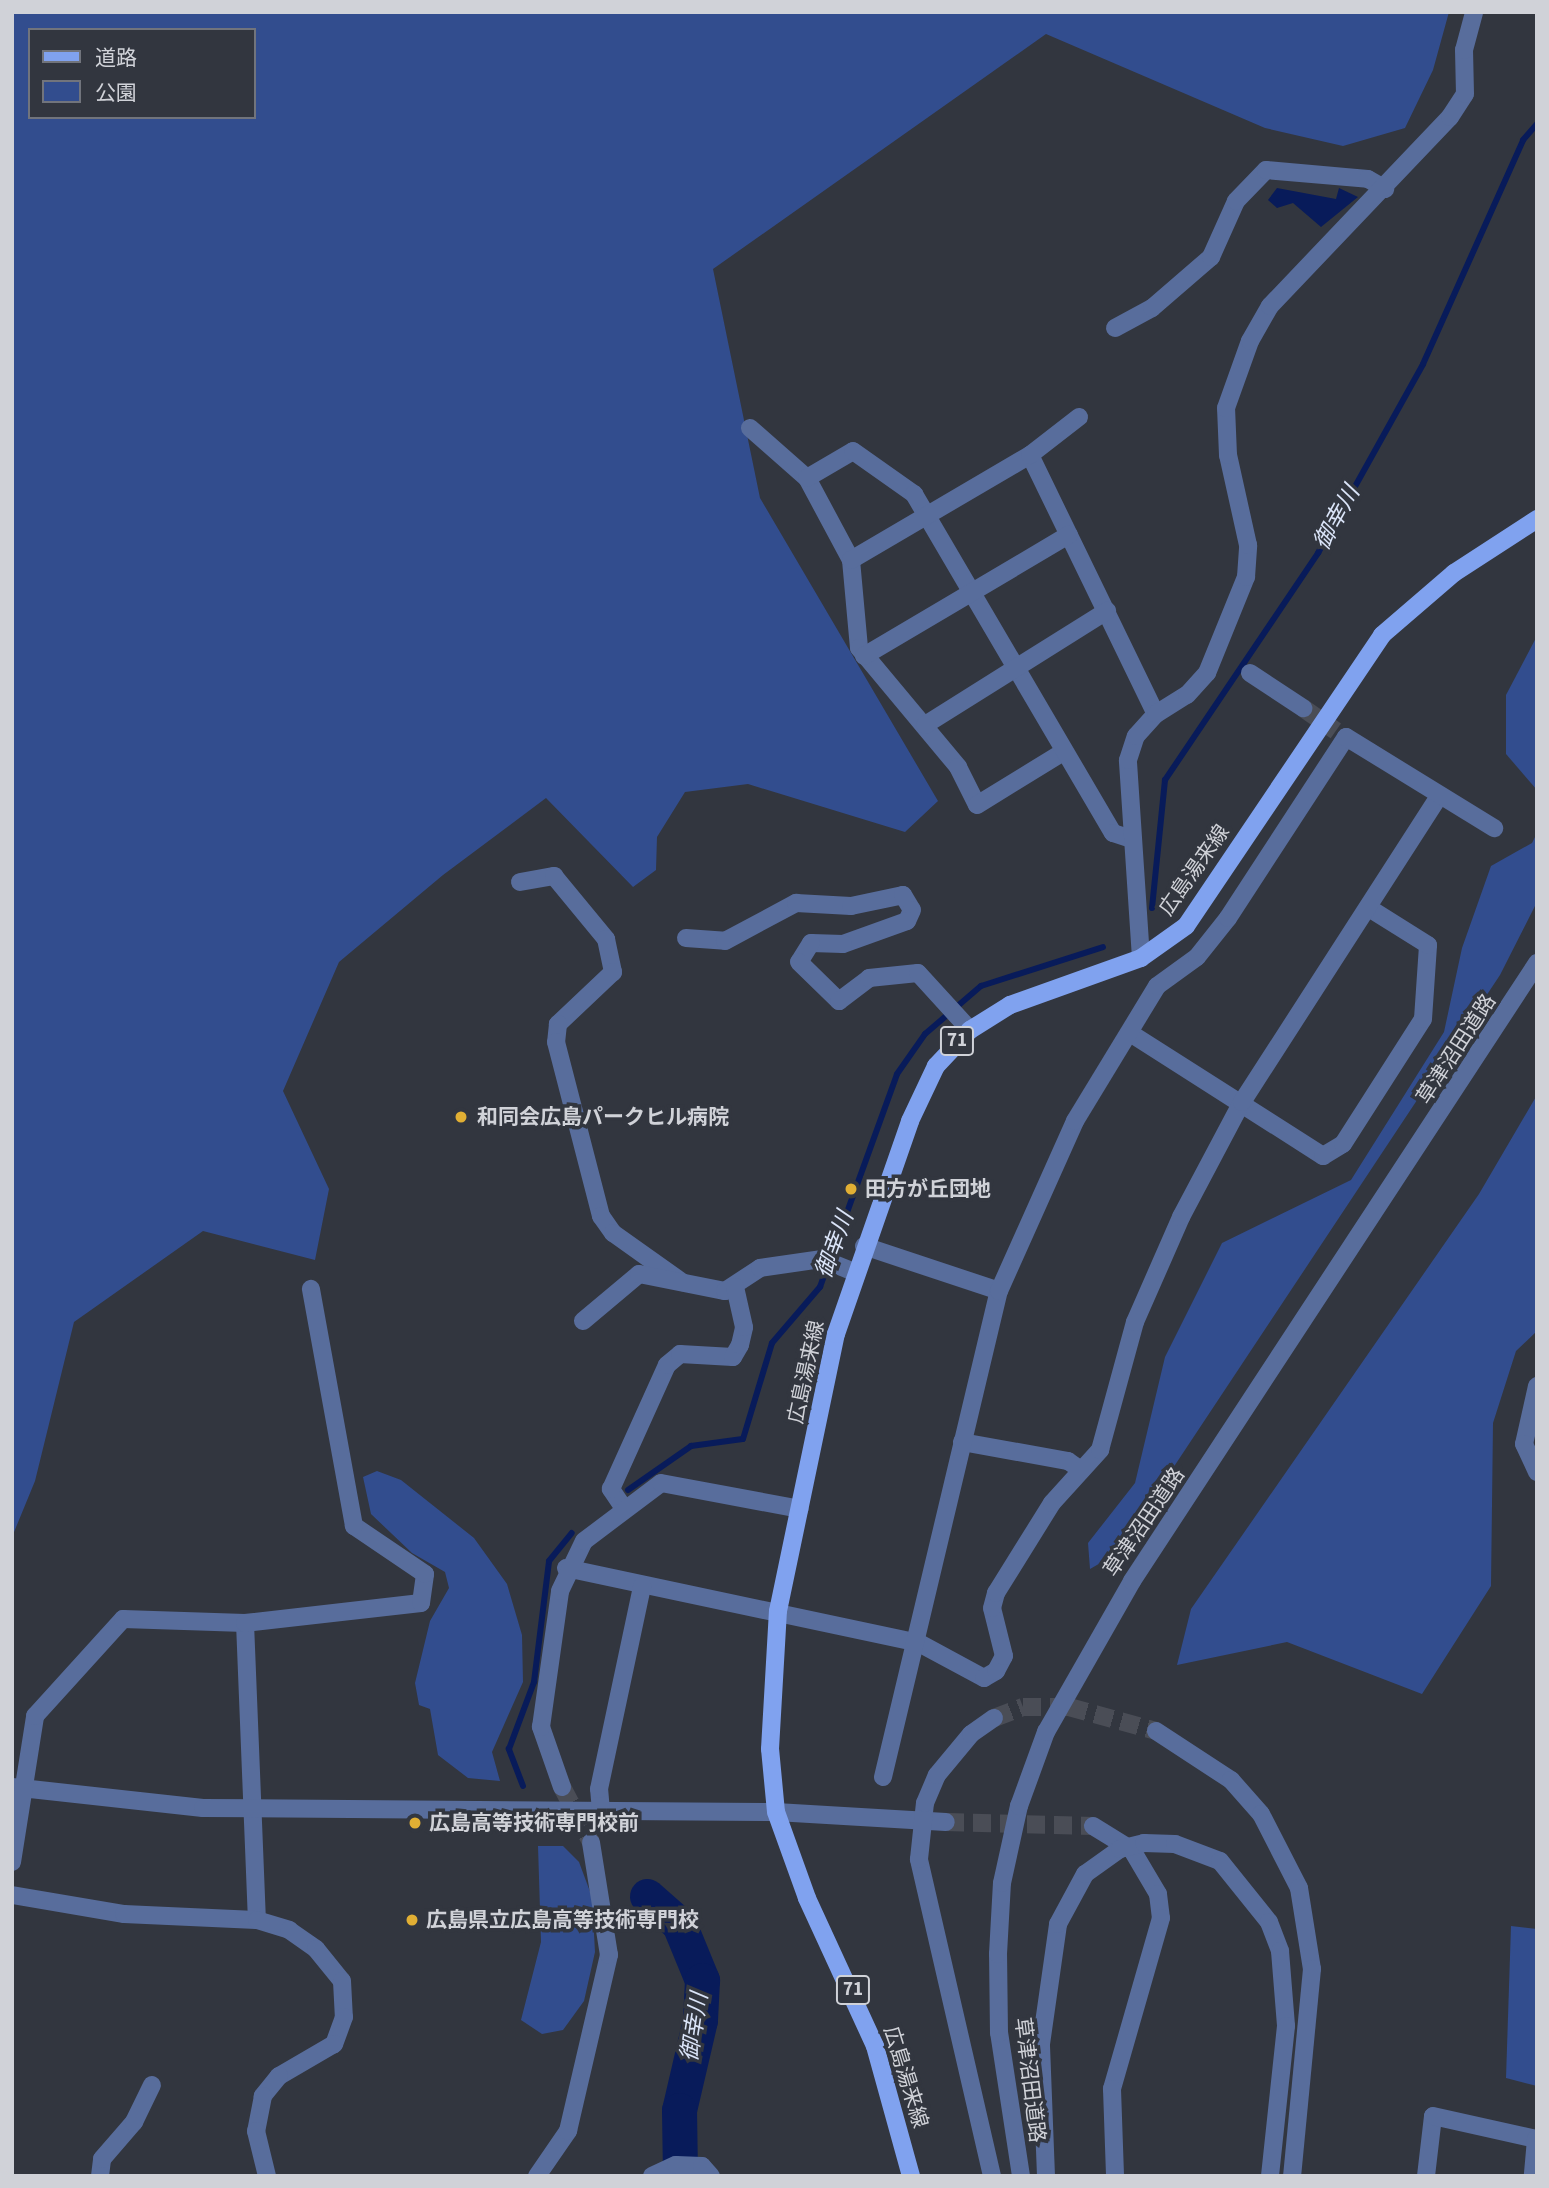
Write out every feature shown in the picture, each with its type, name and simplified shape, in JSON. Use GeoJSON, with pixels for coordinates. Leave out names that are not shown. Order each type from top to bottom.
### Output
{"type":"FeatureCollection","features":[{"type":"Feature","properties":{"kind":"main road","name":"広島湯来線"},"geometry":{"type":"LineString","coordinates":[[911,2176],[871,2036],[807,1898],[776,1812],[770,1749],[778,1611],[853,1272],[925,1082],[970,1030],[1010,1005],[1141,958],[1196,914],[1382,635],[1454,573],[1537,519]]}},
{"type":"Feature","properties":{"kind":"street"},"geometry":{"type":"LineString","coordinates":[[1141,958],[1128,760],[1136,736],[1156,714],[1187,695],[1207,673],[1246,577],[1248,545],[1228,455],[1226,408],[1250,341],[1270,306],[1385,189],[1465,94],[1464,50],[1474,12]]}},
{"type":"Feature","properties":{"kind":"street"},"geometry":{"type":"LineString","coordinates":[[1115,328],[1152,307],[1212,257],[1236,201],[1266,170],[1368,179],[1385,189]]}},
{"type":"Feature","properties":{"kind":"street"},"geometry":{"type":"LineString","coordinates":[[851,560],[925,512],[1030,455],[1079,417]]}},
{"type":"Feature","properties":{"kind":"street"},"geometry":{"type":"LineString","coordinates":[[750,428],[807,478],[851,560],[864,656],[925,725],[977,806],[1063,752]]}},
{"type":"Feature","properties":{"kind":"street"},"geometry":{"type":"LineString","coordinates":[[807,478],[853,451],[914,494],[1015,671],[1113,833],[1132,839]]}},
{"type":"Feature","properties":{"kind":"street"},"geometry":{"type":"LineString","coordinates":[[1030,455],[1156,714]]}},
{"type":"Feature","properties":{"kind":"street"},"geometry":{"type":"LineString","coordinates":[[864,656],[972,596],[1069,535]]}},
{"type":"Feature","properties":{"kind":"street"},"geometry":{"type":"LineString","coordinates":[[925,725],[1107,611]]}},
{"type":"Feature","properties":{"kind":"street"},"geometry":{"type":"LineString","coordinates":[[1250,673],[1303,708]]}},
{"type":"Feature","properties":{"kind":"street"},"geometry":{"type":"LineString","coordinates":[[883,1777],[919,1643],[962,1442],[999,1291],[1074,1121],[1157,986],[1197,957],[1228,918],[1341,734],[1494,828]]}},
{"type":"Feature","properties":{"kind":"street"},"geometry":{"type":"LineString","coordinates":[[566,1568],[919,1643],[984,1678],[996,1671],[1004,1656],[992,1608],[996,1593],[1052,1503],[1100,1450],[1135,1322],[1181,1217],[1242,1102],[1440,795]]}},
{"type":"Feature","properties":{"kind":"street"},"geometry":{"type":"LineString","coordinates":[[520,882],[554,876],[606,939],[613,972],[558,1024],[556,1042],[601,1216],[613,1233],[682,1282]]}},
{"type":"Feature","properties":{"kind":"street"},"geometry":{"type":"LineString","coordinates":[[686,938],[725,941],[796,903],[852,906],[903,895],[912,910],[907,921],[844,944],[811,943],[799,962],[839,1001],[869,978],[918,973],[970,1030]]}},
{"type":"Feature","properties":{"kind":"street"},"geometry":{"type":"LineString","coordinates":[[1130,1033],[1323,1156],[1343,1144],[1423,1018],[1428,945],[1369,908]]}},
{"type":"Feature","properties":{"kind":"street","name":"草津沼田道路"},"geometry":{"type":"LineString","coordinates":[[1021,2176],[999,2033],[998,1954],[1014,1832],[1046,1732],[1132,1581],[1537,963]]}},
{"type":"Feature","properties":{"kind":"street"},"geometry":{"type":"LineString","coordinates":[[864,1246],[999,1291]]}},
{"type":"Feature","properties":{"kind":"street"},"geometry":{"type":"LineString","coordinates":[[583,1321],[639,1274],[682,1282],[735,1287],[760,1268],[822,1259],[853,1272]]}},
{"type":"Feature","properties":{"kind":"street"},"geometry":{"type":"LineString","coordinates":[[623,1507],[611,1489],[667,1365],[680,1354],[733,1357],[740,1345],[744,1327],[735,1287]]}},
{"type":"Feature","properties":{"kind":"street"},"geometry":{"type":"LineString","coordinates":[[12,1862],[18,1788],[35,1716],[123,1619],[245,1623],[421,1603],[425,1574],[354,1526],[311,1289]]}},
{"type":"Feature","properties":{"kind":"street"},"geometry":{"type":"LineString","coordinates":[[1537,1386],[1524,1444],[1537,1472]]}},
{"type":"Feature","properties":{"kind":"street"},"geometry":{"type":"LineString","coordinates":[[962,1442],[1068,1461],[1080,1470]]}},
{"type":"Feature","properties":{"kind":"street"},"geometry":{"type":"LineString","coordinates":[[562,1787],[541,1727],[566,1568],[584,1541],[623,1507],[661,1483],[800,1509]]}},
{"type":"Feature","properties":{"kind":"street"},"geometry":{"type":"LineString","coordinates":[[601,1811],[599,1789],[642,1586]]}},
{"type":"Feature","properties":{"kind":"street"},"geometry":{"type":"LineString","coordinates":[[245,1623],[256,1808],[257,1920]]}},
{"type":"Feature","properties":{"kind":"street"},"geometry":{"type":"LineString","coordinates":[[992,2176],[919,1859],[925,1803],[937,1775],[971,1734],[994,1718]]}},
{"type":"Feature","properties":{"kind":"street"},"geometry":{"type":"LineString","coordinates":[[1156,1731],[1193,1751],[1246,1797],[1281,1845],[1299,1888],[1312,1969],[1292,2176]]}},
{"type":"Feature","properties":{"kind":"street"},"geometry":{"type":"LineString","coordinates":[[18,1788],[137,1804],[256,1808],[776,1812],[946,1822]]}},
{"type":"Feature","properties":{"kind":"street"},"geometry":{"type":"LineString","coordinates":[[1093,1826],[1132,1850],[1158,1894],[1161,1918],[1160,1938],[1112,2089],[1115,2176]]}},
{"type":"Feature","properties":{"kind":"street"},"geometry":{"type":"LineString","coordinates":[[537,2176],[568,2132],[609,1955],[591,1842]]}},
{"type":"Feature","properties":{"kind":"street"},"geometry":{"type":"LineString","coordinates":[[1046,2176],[1041,2044],[1049,1972],[1058,1924],[1085,1874],[1120,1849],[1144,1843],[1175,1844],[1220,1861],[1254,1895],[1282,1962],[1286,2026],[1270,2176]]}},
{"type":"Feature","properties":{"kind":"street"},"geometry":{"type":"LineString","coordinates":[[12,1895],[124,1914],[257,1920],[289,1930],[316,1949],[342,1981],[344,2017],[334,2044],[279,2076],[263,2096],[256,2131],[267,2176]]}},
{"type":"Feature","properties":{"kind":"street"},"geometry":{"type":"LineString","coordinates":[[100,2176],[102,2159],[134,2122],[152,2085]]}},
{"type":"Feature","properties":{"kind":"street"},"geometry":{"type":"LineString","coordinates":[[1426,2176],[1433,2116],[1536,2139],[1533,2176]]}},
{"type":"Feature","properties":{"kind":"street"},"geometry":{"type":"LineString","coordinates":[[652,2176],[682,2165],[711,2176]]}},
{"type":"Feature","properties":{"kind":"green space"},"geometry":{"type":"Polygon","coordinates":[[[12,12],[1449,12],[1433,70],[1405,128],[1343,146],[1265,128],[1046,34],[713,269],[760,498],[938,801],[905,832],[748,784],[685,792],[657,837],[656,870],[633,887],[546,798],[443,875],[339,962],[283,1091],[329,1189],[315,1260],[203,1231],[74,1322],[35,1481],[12,1537],[12,12]]]}},
{"type":"Feature","properties":{"kind":"green space"},"geometry":{"type":"Polygon","coordinates":[[[1537,636],[1537,790],[1506,754],[1506,695],[1537,636]]]}},
{"type":"Feature","properties":{"kind":"green space"},"geometry":{"type":"Polygon","coordinates":[[[1537,833],[1537,902],[1500,975],[1116,1554],[1090,1569],[1088,1543],[1135,1483],[1165,1357],[1222,1243],[1351,1180],[1444,1032],[1462,948],[1491,866],[1532,843],[1537,833]]]}},
{"type":"Feature","properties":{"kind":"green space"},"geometry":{"type":"Polygon","coordinates":[[[1537,1095],[1537,1331],[1516,1351],[1493,1423],[1491,1586],[1422,1694],[1287,1642],[1177,1665],[1191,1609],[1479,1194],[1537,1095]]]}},
{"type":"Feature","properties":{"kind":"green space"},"geometry":{"type":"Polygon","coordinates":[[[377,1471],[401,1480],[474,1538],[507,1584],[522,1635],[523,1682],[492,1752],[500,1781],[468,1778],[438,1755],[430,1709],[419,1705],[415,1683],[430,1621],[449,1588],[445,1572],[412,1553],[371,1514],[363,1477],[377,1471]]]}},
{"type":"Feature","properties":{"kind":"green space"},"geometry":{"type":"Polygon","coordinates":[[[538,1846],[563,1846],[579,1862],[592,1897],[595,1952],[584,2001],[563,2030],[542,2034],[521,2020],[541,1942],[538,1846]]]}},
{"type":"Feature","properties":{"kind":"green space"},"geometry":{"type":"Polygon","coordinates":[[[1511,1926],[1537,1929],[1537,2086],[1506,2078],[1511,1926]]]}},
{"type":"Feature","properties":{"kind":"shaded area"},"geometry":{"type":"Polygon","coordinates":[[[1277,188],[1336,199],[1339,188],[1358,197],[1321,227],[1293,203],[1277,208],[1268,200],[1277,188]]]}},
{"type":"Feature","properties":{"kind":"waterway","name":"御幸川"},"geometry":{"type":"LineString","coordinates":[[1152,908],[1165,780],[1318,553],[1423,364],[1523,140],[1537,124]]}},
{"type":"Feature","properties":{"kind":"waterway","name":"御幸川"},"geometry":{"type":"LineString","coordinates":[[628,1490],[691,1446],[743,1439],[772,1343],[820,1287],[897,1074],[925,1034],[981,986],[1103,947]]}},
{"type":"Feature","properties":{"kind":"waterway","name":"御幸川"},"geometry":{"type":"LineString","coordinates":[[523,1786],[509,1749],[534,1682],[549,1561],[572,1533]]}},
{"type":"Feature","properties":{"kind":"waterway","name":"御幸川"},"geometry":{"type":"LineString","coordinates":[[647,1896],[679,1924],[702,1980],[700,2020],[679,2110],[680,2176]]}},
{"type":"Feature","properties":{"kind":"tunnel"},"geometry":{"type":"LineString","coordinates":[[1303,708],[1336,731]]}},
{"type":"Feature","properties":{"kind":"tunnel"},"geometry":{"type":"LineString","coordinates":[[994,1718],[1023,1707],[1069,1707],[1156,1731]]}},
{"type":"Feature","properties":{"kind":"tunnel"},"geometry":{"type":"LineString","coordinates":[[562,1787],[591,1842]]}},
{"type":"Feature","properties":{"kind":"tunnel"},"geometry":{"type":"LineString","coordinates":[[946,1822],[1093,1826]]}},
{"type":"Feature","properties":{"kind":"place","name":"和同会広島パークヒル病院"},"geometry":{"type":"Point","coordinates":[461,1117]}},
{"type":"Feature","properties":{"kind":"place","name":"田方が丘団地"},"geometry":{"type":"Point","coordinates":[851,1189]}},
{"type":"Feature","properties":{"kind":"place","name":"広島高等技術専門校前"},"geometry":{"type":"Point","coordinates":[415,1823]}},
{"type":"Feature","properties":{"kind":"place","name":"広島県立広島高等技術専門校"},"geometry":{"type":"Point","coordinates":[412,1920]}}]}
